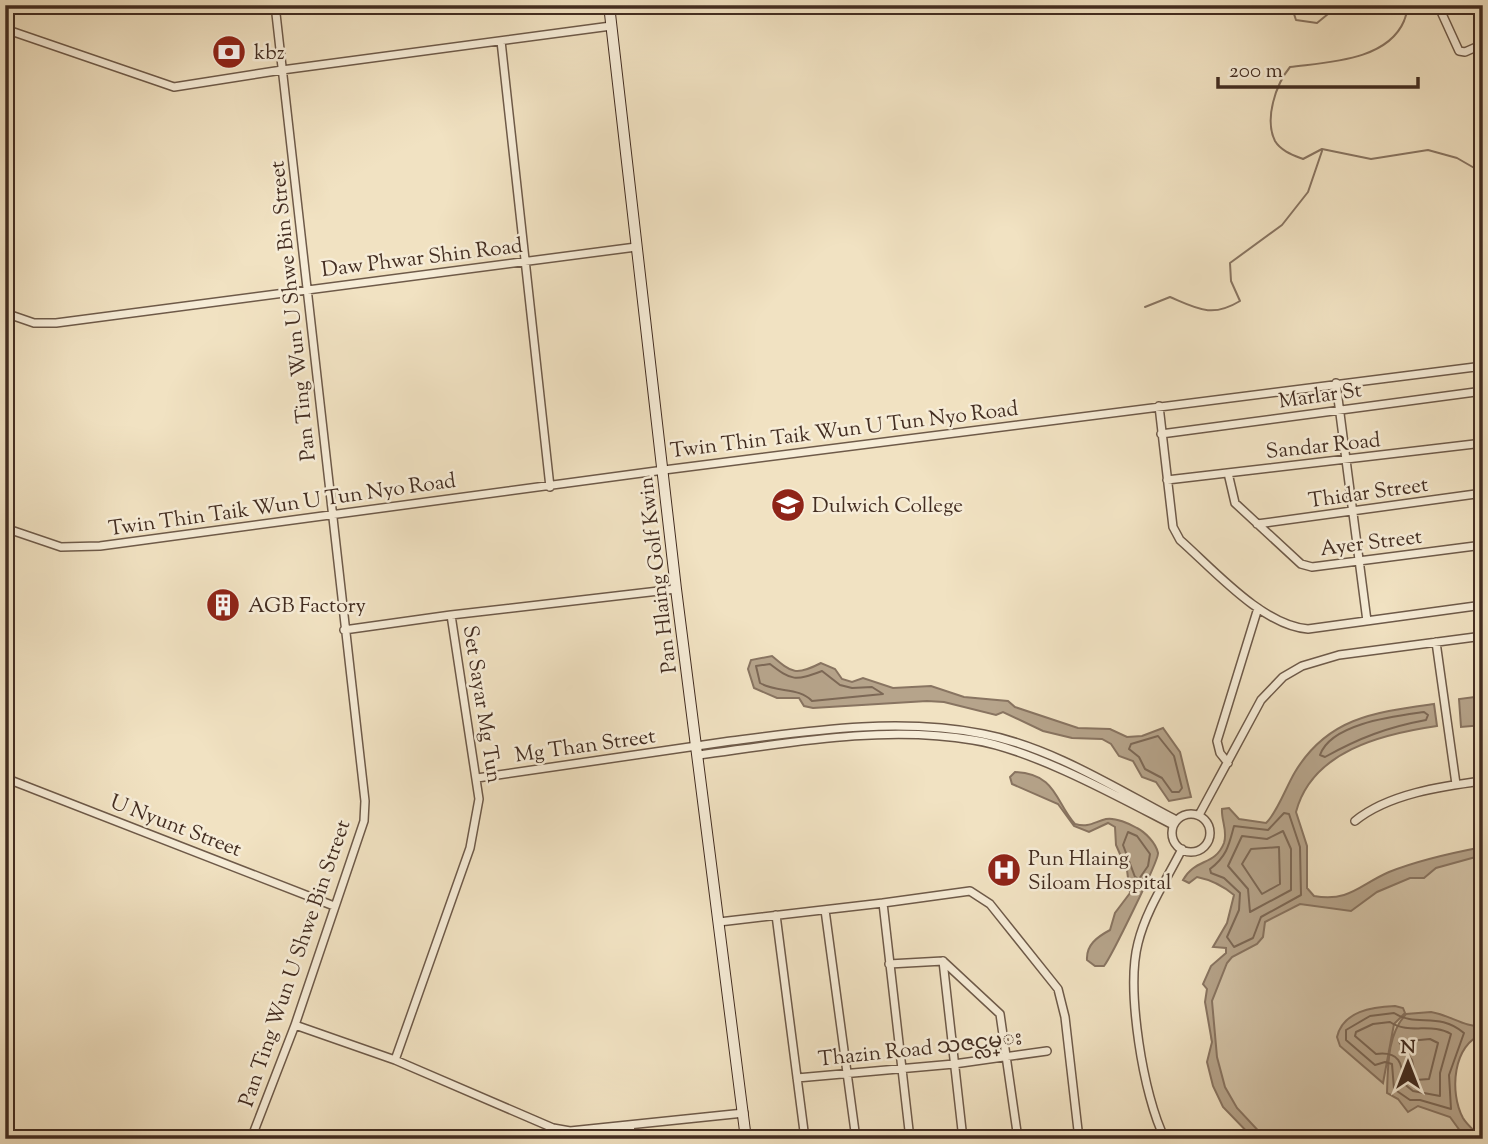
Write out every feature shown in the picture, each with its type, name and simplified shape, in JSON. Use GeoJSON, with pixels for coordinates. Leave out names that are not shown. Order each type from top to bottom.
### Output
{"type":"FeatureCollection","features":[{"type":"Feature","properties":{"kind":"street","name":"Pan Ting Wun U Shwe Bin Street"},"geometry":{"type":"LineString","coordinates":[[251,1139],[295,1025],[364,821],[365,802],[275,5]]}},
{"type":"Feature","properties":{"kind":"street","name":"Pan Hlaing Golf Kwin"},"geometry":{"type":"LineString","coordinates":[[608,5],[676,589],[699,751],[746,1139]]}},
{"type":"Feature","properties":{"kind":"street"},"geometry":{"type":"LineString","coordinates":[[1438,5],[1459,51],[1465,52],[1483,44]]}},
{"type":"Feature","properties":{"kind":"street"},"geometry":{"type":"LineString","coordinates":[[5,29],[174,87],[611,26]]}},
{"type":"Feature","properties":{"kind":"street"},"geometry":{"type":"LineString","coordinates":[[501,41],[550,487]]}},
{"type":"Feature","properties":{"kind":"street","name":"Daw Phwar Shin Road"},"geometry":{"type":"LineString","coordinates":[[5,313],[34,323],[56,323],[636,247]]}},
{"type":"Feature","properties":{"kind":"street"},"geometry":{"type":"LineString","coordinates":[[1481,366],[1483,389]]}},
{"type":"Feature","properties":{"kind":"street","name":"Twin Thin Taik Wun U Tun Nyo Road"},"geometry":{"type":"LineString","coordinates":[[5,528],[41,541],[75,549],[664,470],[1481,366]]}},
{"type":"Feature","properties":{"kind":"street"},"geometry":{"type":"LineString","coordinates":[[1336,383],[1367,621]]}},
{"type":"Feature","properties":{"kind":"street","name":"Marlar St"},"geometry":{"type":"LineString","coordinates":[[1161,434],[1483,389]]}},
{"type":"Feature","properties":{"kind":"street"},"geometry":{"type":"LineString","coordinates":[[1159,406],[1173,527],[1180,540],[1258,608],[1297,628],[1483,605]]}},
{"type":"Feature","properties":{"kind":"street","name":"Sandar Road"},"geometry":{"type":"LineString","coordinates":[[1167,480],[1483,443]]}},
{"type":"Feature","properties":{"kind":"street","name":"Ayer Street"},"geometry":{"type":"LineString","coordinates":[[1228,473],[1235,503],[1301,564],[1312,568],[1483,545]]}},
{"type":"Feature","properties":{"kind":"street","name":"Thidar Street"},"geometry":{"type":"LineString","coordinates":[[1257,524],[1353,513],[1483,493]]}},
{"type":"Feature","properties":{"kind":"street"},"geometry":{"type":"LineString","coordinates":[[452,615],[676,589]]}},
{"type":"Feature","properties":{"kind":"street"},"geometry":{"type":"LineString","coordinates":[[1228,763],[1220,753],[1217,741],[1220,725],[1258,608]]}},
{"type":"Feature","properties":{"kind":"street","name":"Set Sayar Mg Tun"},"geometry":{"type":"LineString","coordinates":[[344,630],[452,615],[477,778],[479,799],[470,848],[395,1060]]}},
{"type":"Feature","properties":{"kind":"street"},"geometry":{"type":"LineString","coordinates":[[1199,815],[1261,700],[1283,677],[1302,666],[1339,655],[1483,636]]}},
{"type":"Feature","properties":{"kind":"street"},"geometry":{"type":"LineString","coordinates":[[1436,642],[1456,784]]}},
{"type":"Feature","properties":{"kind":"street","name":"Mg Than Street"},"geometry":{"type":"LineString","coordinates":[[477,778],[699,751],[903,733],[973,740],[1021,754],[1174,823]]}},
{"type":"Feature","properties":{"kind":"street","name":"U Nyunt Street"},"geometry":{"type":"LineString","coordinates":[[5,778],[334,906]]}},
{"type":"Feature","properties":{"kind":"street"},"geometry":{"type":"LineString","coordinates":[[1355,821],[1368,810],[1391,802],[1456,784],[1483,781]]}},
{"type":"Feature","properties":{"kind":"street"},"geometry":{"type":"LineString","coordinates":[[1186,814],[1199,815],[1210,829],[1210,840],[1198,851],[1182,849],[1172,839],[1174,823],[1186,814]]}},
{"type":"Feature","properties":{"kind":"street"},"geometry":{"type":"LineString","coordinates":[[1165,1139],[1147,1094],[1137,1017],[1134,962],[1144,924],[1182,849]]}},
{"type":"Feature","properties":{"kind":"street"},"geometry":{"type":"LineString","coordinates":[[719,922],[970,891],[990,904],[1058,989],[1065,1017],[1079,1139]]}},
{"type":"Feature","properties":{"kind":"street"},"geometry":{"type":"LineString","coordinates":[[883,903],[910,1139]]}},
{"type":"Feature","properties":{"kind":"street"},"geometry":{"type":"LineString","coordinates":[[825,910],[856,1139]]}},
{"type":"Feature","properties":{"kind":"street"},"geometry":{"type":"LineString","coordinates":[[776,915],[805,1139]]}},
{"type":"Feature","properties":{"kind":"street"},"geometry":{"type":"LineString","coordinates":[[890,964],[943,961],[1000,1014],[1018,1139]]}},
{"type":"Feature","properties":{"kind":"street"},"geometry":{"type":"LineString","coordinates":[[943,961],[963,1139]]}},
{"type":"Feature","properties":{"kind":"street"},"geometry":{"type":"LineString","coordinates":[[295,1025],[395,1060],[554,1128],[570,1131],[744,1113]]}},
{"type":"Feature","properties":{"kind":"street","name":"Thazin Road သဇင္လမ္း"},"geometry":{"type":"LineString","coordinates":[[797,1078],[954,1064],[1046,1051]]}},
{"type":"Feature","properties":{"kind":"street"},"geometry":{"type":"LineString","coordinates":[[630,1125],[632,1139]]}},
{"type":"Feature","properties":{"kind":"shaded area"},"geometry":{"type":"Polygon","coordinates":[[[1483,852],[1483,1030],[1455,1037],[1451,1109],[1474,1139],[1260,1139],[1230,1105],[1214,1067],[1209,1004],[1249,902],[1347,903],[1415,869],[1483,852]]]}},
{"type":"Feature","properties":{"kind":"water"},"geometry":{"type":"Polygon","coordinates":[[[772,656],[795,671],[806,670],[821,663],[835,669],[842,679],[852,682],[863,678],[893,688],[931,686],[964,697],[1008,701],[1015,707],[1078,728],[1110,729],[1127,737],[1142,736],[1163,728],[1180,752],[1191,797],[1169,801],[1156,782],[1142,777],[1133,761],[1119,756],[1111,744],[1102,739],[1072,738],[1043,731],[1003,712],[996,715],[944,702],[927,701],[813,708],[804,706],[799,698],[777,698],[754,688],[748,669],[751,660],[772,656]]]}},
{"type":"Feature","properties":{"kind":"water"},"geometry":{"type":"Polygon","coordinates":[[[1483,696],[1483,725],[1461,727],[1459,699],[1483,696]]]}},
{"type":"Feature","properties":{"kind":"water"},"geometry":{"type":"Polygon","coordinates":[[[1434,704],[1437,726],[1394,734],[1352,749],[1317,774],[1304,791],[1296,812],[1307,846],[1307,888],[1314,896],[1337,897],[1389,872],[1423,860],[1483,847],[1483,855],[1436,868],[1424,878],[1410,878],[1377,892],[1351,911],[1300,904],[1265,922],[1263,937],[1257,944],[1232,957],[1227,963],[1212,1001],[1217,1057],[1225,1087],[1237,1108],[1266,1139],[1254,1139],[1223,1107],[1213,1086],[1207,1062],[1212,1042],[1205,1002],[1207,989],[1203,984],[1211,966],[1226,953],[1226,948],[1213,947],[1227,923],[1234,895],[1221,886],[1197,877],[1189,883],[1183,880],[1193,868],[1215,855],[1224,843],[1222,809],[1229,808],[1239,819],[1266,823],[1295,772],[1322,739],[1355,720],[1392,710],[1434,704]]]}},
{"type":"Feature","properties":{"kind":"water"},"geometry":{"type":"Polygon","coordinates":[[[1015,772],[1029,774],[1047,784],[1075,824],[1091,824],[1106,819],[1118,820],[1143,832],[1157,849],[1151,872],[1104,966],[1095,966],[1087,960],[1088,950],[1110,930],[1115,913],[1130,893],[1127,870],[1116,845],[1115,827],[1108,823],[1089,832],[1074,826],[1058,804],[1012,784],[1010,777],[1015,772]]]}},
{"type":"Feature","properties":{"kind":"water"},"geometry":{"type":"Polygon","coordinates":[[[1395,1006],[1403,1008],[1405,1013],[1394,1024],[1383,1083],[1340,1046],[1337,1037],[1345,1021],[1352,1016],[1368,1009],[1395,1006]]]}},
{"type":"Feature","properties":{"kind":"water"},"geometry":{"type":"Polygon","coordinates":[[[1431,1012],[1470,1025],[1483,1026],[1483,1034],[1473,1039],[1460,1058],[1455,1083],[1463,1118],[1482,1139],[1466,1139],[1450,1117],[1418,1106],[1408,1112],[1398,1099],[1387,1093],[1390,1051],[1395,1031],[1406,1014],[1431,1012]]]}},
{"type":"Feature","properties":{"kind":"waterway"},"geometry":{"type":"LineString","coordinates":[[1291,5],[1296,20],[1317,23],[1339,5]]}},
{"type":"Feature","properties":{"kind":"waterway"},"geometry":{"type":"LineString","coordinates":[[1406,5],[1404,21],[1396,34],[1370,52],[1338,61],[1290,67],[1273,102],[1271,123],[1275,141],[1284,150],[1303,159],[1322,149],[1371,159],[1428,150],[1457,158],[1483,173]]}},
{"type":"Feature","properties":{"kind":"waterway"},"geometry":{"type":"LineString","coordinates":[[1145,307],[1170,297],[1205,310],[1221,309],[1240,301],[1231,281],[1230,263],[1282,225],[1308,192],[1322,151]]}},
{"type":"Feature","properties":{"kind":"place","name":"kbz"},"geometry":{"type":"Point","coordinates":[229,52]}},
{"type":"Feature","properties":{"kind":"place","name":"Dulwich College"},"geometry":{"type":"Point","coordinates":[788,505]}},
{"type":"Feature","properties":{"kind":"place","name":"AGB Factory"},"geometry":{"type":"Point","coordinates":[223,605]}},
{"type":"Feature","properties":{"kind":"place","name":"Pun Hlaing Siloam Hospital"},"geometry":{"type":"Point","coordinates":[1004,870]}}]}
